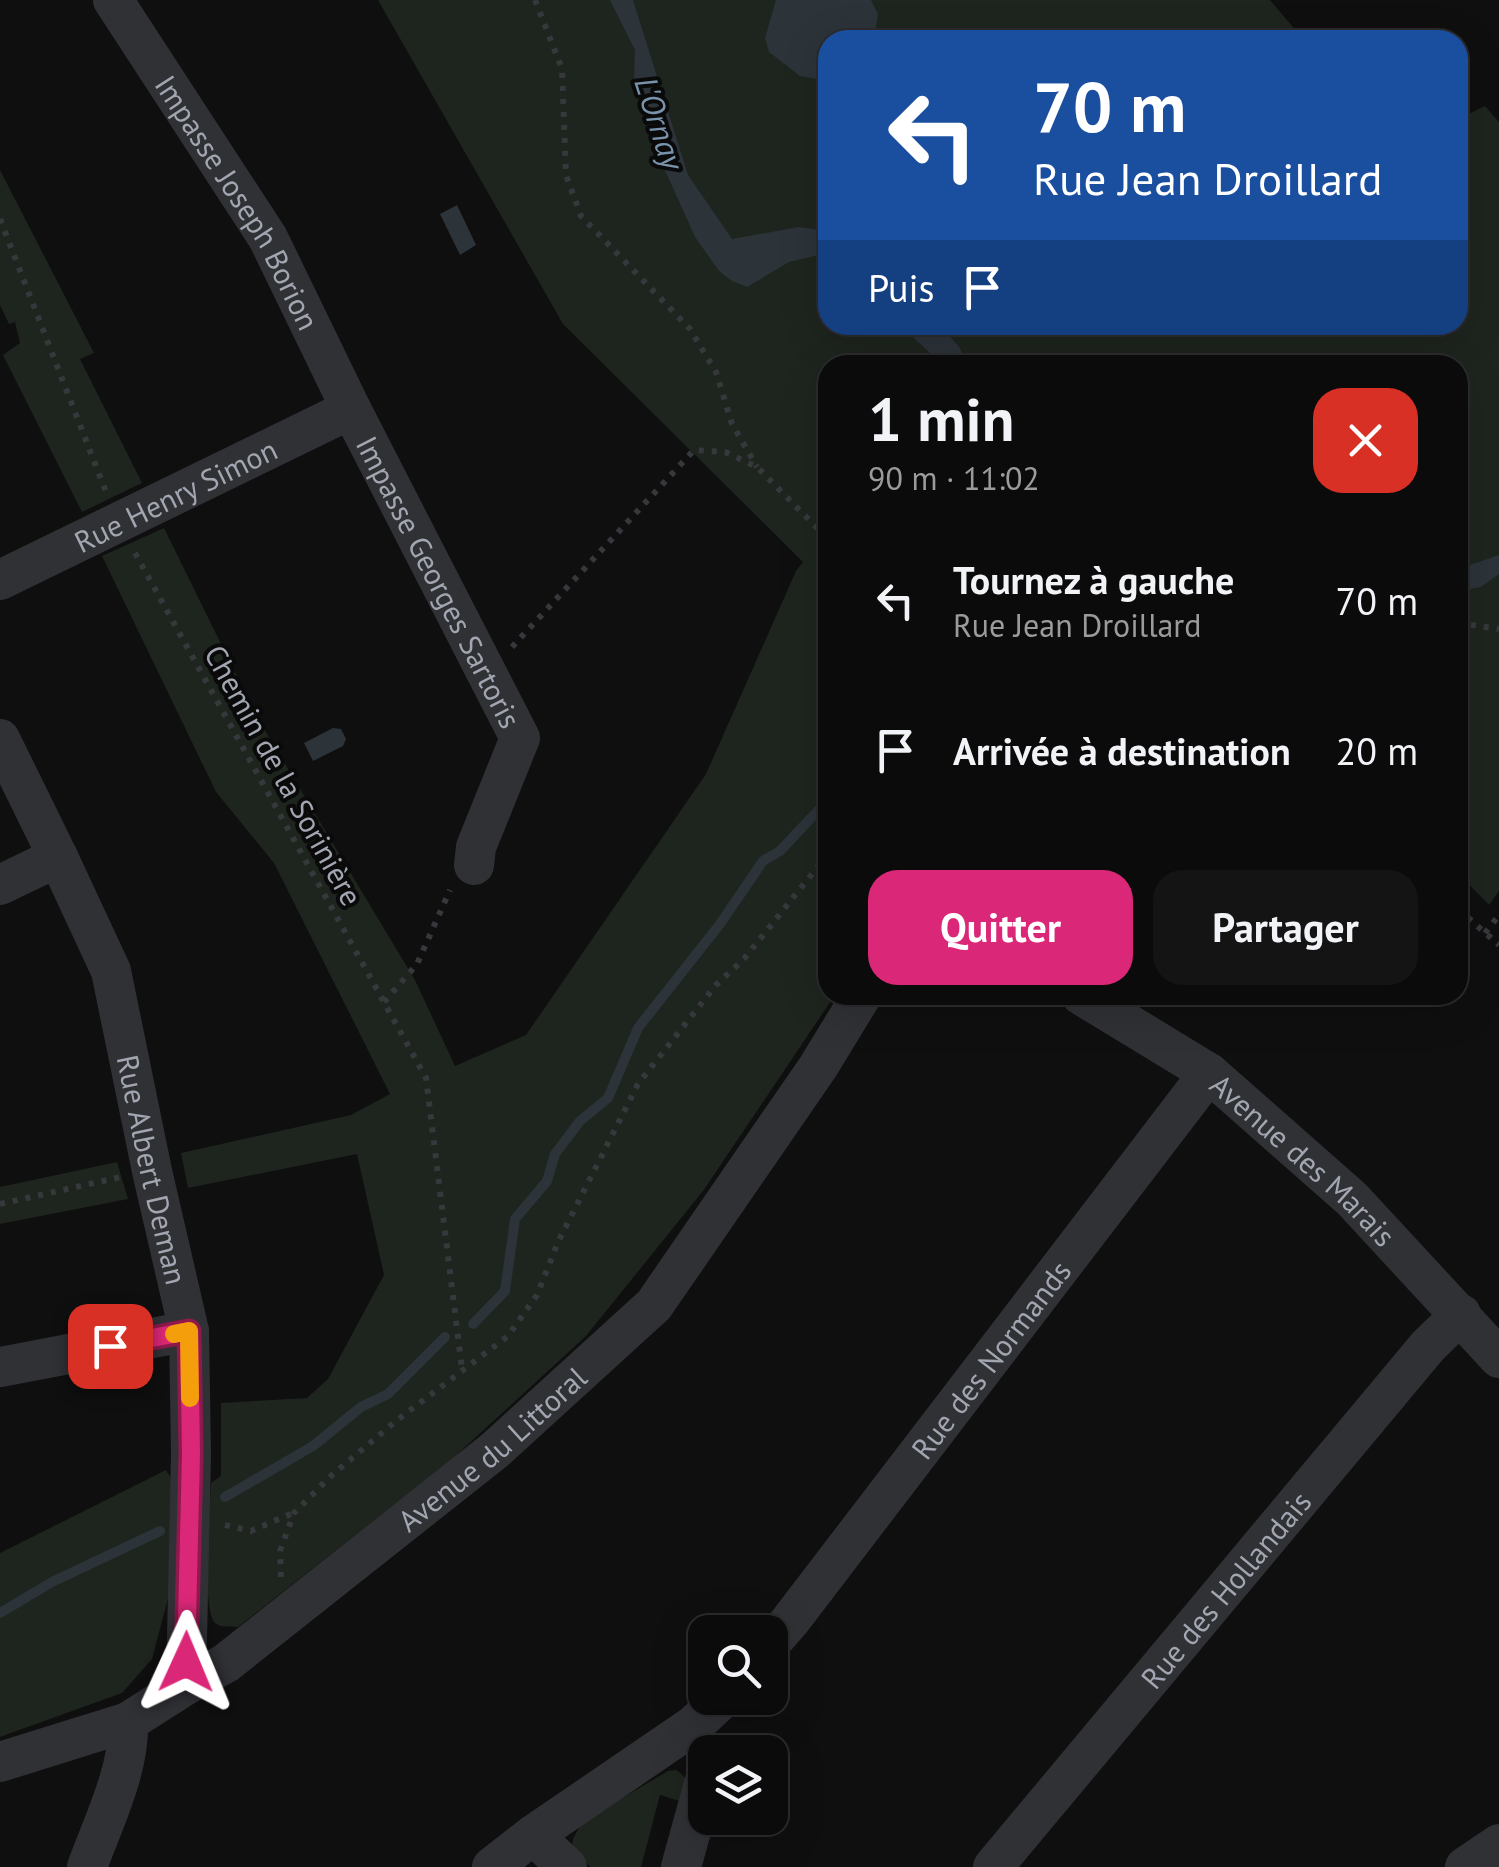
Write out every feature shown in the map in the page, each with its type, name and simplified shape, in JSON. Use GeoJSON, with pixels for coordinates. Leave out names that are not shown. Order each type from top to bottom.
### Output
{"type":"FeatureCollection","features":[{"type":"Feature","properties":{"kind":"street","name":"Impasse Joseph Borion"},"geometry":{"type":"LineString","coordinates":[[113,0],[268,238],[351,409]]}},
{"type":"Feature","properties":{"kind":"street","name":"Rue Henry Simon"},"geometry":{"type":"LineString","coordinates":[[0,580],[351,409]]}},
{"type":"Feature","properties":{"kind":"street","name":"Impasse Georges Sartoris"},"geometry":{"type":"LineString","coordinates":[[351,409],[520,738],[476,847],[474,865]]}},
{"type":"Feature","properties":{"kind":"street","name":"Rue Albert Deman"},"geometry":{"type":"LineString","coordinates":[[0,739],[111,971],[189,1331],[191,1454],[186,1685]]}},
{"type":"Feature","properties":{"kind":"street"},"geometry":{"type":"LineString","coordinates":[[0,885],[58,856]]}},
{"type":"Feature","properties":{"kind":"street","name":"Avenue du Littoral"},"geometry":{"type":"LineString","coordinates":[[0,1762],[128,1722],[226,1663],[495,1450],[654,1305],[818,1067],[856,1005]]}},
{"type":"Feature","properties":{"kind":"street","name":"Avenue des Marais"},"geometry":{"type":"LineString","coordinates":[[1097,1005],[1209,1073],[1352,1200],[1499,1358]]}},
{"type":"Feature","properties":{"kind":"street","name":"Rue des Normands"},"geometry":{"type":"LineString","coordinates":[[788,1624],[1209,1073]]}},
{"type":"Feature","properties":{"kind":"street","name":"Rue des Hollandais"},"geometry":{"type":"LineString","coordinates":[[993,1867],[1428,1346],[1461,1314]]}},
{"type":"Feature","properties":{"kind":"street"},"geometry":{"type":"LineString","coordinates":[[0,1366],[189,1331]]}},
{"type":"Feature","properties":{"kind":"street"},"geometry":{"type":"LineString","coordinates":[[87,1867],[129,1743],[128,1722]]}},
{"type":"Feature","properties":{"kind":"street"},"geometry":{"type":"LineString","coordinates":[[492,1867],[533,1835],[688,1745]]}},
{"type":"Feature","properties":{"kind":"street"},"geometry":{"type":"LineString","coordinates":[[533,1835],[567,1867]]}},
{"type":"Feature","properties":{"kind":"street"},"geometry":{"type":"LineString","coordinates":[[681,1867],[690,1835]]}},
{"type":"Feature","properties":{"kind":"path"},"geometry":{"type":"LineString","coordinates":[[535,0],[562,69],[566,175],[581,216],[690,329],[716,372],[732,424],[757,467],[818,529]]}},
{"type":"Feature","properties":{"kind":"path","name":"Chemin de la Sorinière"},"geometry":{"type":"LineString","coordinates":[[0,219],[118,523],[426,1078],[462,1369]]}},
{"type":"Feature","properties":{"kind":"path"},"geometry":{"type":"LineString","coordinates":[[487,674],[694,450],[725,452],[757,467]]}},
{"type":"Feature","properties":{"kind":"path"},"geometry":{"type":"LineString","coordinates":[[1468,625],[1499,628]]}},
{"type":"Feature","properties":{"kind":"path"},"geometry":{"type":"LineString","coordinates":[[384,1002],[417,964],[455,879],[474,865]]}},
{"type":"Feature","properties":{"kind":"path"},"geometry":{"type":"LineString","coordinates":[[190,1510],[221,1524],[251,1530],[294,1513],[345,1464],[508,1336],[537,1295],[558,1242],[638,1084],[716,984],[744,959],[818,866]]}},
{"type":"Feature","properties":{"kind":"path"},"geometry":{"type":"LineString","coordinates":[[1485,933],[1499,914]]}},
{"type":"Feature","properties":{"kind":"path"},"geometry":{"type":"LineString","coordinates":[[1468,918],[1499,945]]}},
{"type":"Feature","properties":{"kind":"path"},"geometry":{"type":"LineString","coordinates":[[0,1204],[152,1171]]}},
{"type":"Feature","properties":{"kind":"path"},"geometry":{"type":"LineString","coordinates":[[290,1612],[282,1584],[280,1551],[294,1513]]}},
{"type":"Feature","properties":{"kind":"shaded area"},"geometry":{"type":"Polygon","coordinates":[[[378,0],[1270,0],[1296,30],[818,30],[818,335],[1468,335],[1468,114],[1485,106],[1499,122],[1499,891],[1489,905],[1468,883],[1468,355],[818,355],[818,1005],[828,1005],[703,1191],[586,1336],[451,1460],[238,1627],[220,1626],[211,1613],[207,1578],[211,1483],[221,1476],[221,1403],[307,1398],[328,1379],[384,1275],[357,1154],[188,1188],[181,1153],[351,1115],[390,1094],[274,863],[216,792],[102,556],[164,528],[258,719],[415,980],[455,1066],[526,1035],[706,774],[803,562],[563,324],[378,0]]]}},
{"type":"Feature","properties":{"kind":"shaded area"},"geometry":{"type":"Polygon","coordinates":[[[0,170],[94,353],[80,359],[142,483],[82,512],[3,355],[20,343],[15,322],[9,324],[0,305],[0,170]]]}},
{"type":"Feature","properties":{"kind":"shaded area"},"geometry":{"type":"Polygon","coordinates":[[[117,1162],[128,1199],[0,1224],[0,1187],[117,1162]]]}},
{"type":"Feature","properties":{"kind":"shaded area"},"geometry":{"type":"Polygon","coordinates":[[[166,1470],[181,1493],[175,1572],[152,1659],[122,1693],[0,1737],[0,1553],[166,1470]]]}},
{"type":"Feature","properties":{"kind":"shaded area"},"geometry":{"type":"Polygon","coordinates":[[[676,1770],[686,1780],[683,1802],[660,1795],[641,1867],[590,1867],[572,1846],[582,1822],[676,1770]]]}},
{"type":"Feature","properties":{"kind":"water","name":"L'Ornay"},"geometry":{"type":"Polygon","coordinates":[[[610,0],[633,0],[688,175],[732,239],[799,227],[818,230],[818,255],[789,262],[747,287],[719,271],[695,237],[659,157],[634,80],[635,50],[610,0]]]}},
{"type":"Feature","properties":{"kind":"water"},"geometry":{"type":"Polygon","coordinates":[[[776,0],[871,0],[878,14],[875,30],[818,30],[818,79],[800,76],[769,52],[765,38],[776,0]]]}},
{"type":"Feature","properties":{"kind":"water"},"geometry":{"type":"Polygon","coordinates":[[[457,205],[476,245],[460,255],[440,214],[457,205]]]}},
{"type":"Feature","properties":{"kind":"water"},"geometry":{"type":"Polygon","coordinates":[[[911,335],[949,335],[962,355],[930,355],[911,335]]]}},
{"type":"Feature","properties":{"kind":"water"},"geometry":{"type":"Polygon","coordinates":[[[1499,555],[1499,574],[1481,587],[1468,589],[1468,566],[1499,555]]]}},
{"type":"Feature","properties":{"kind":"water"},"geometry":{"type":"Polygon","coordinates":[[[333,728],[341,729],[346,739],[343,746],[313,761],[304,743],[333,728]]]}},
{"type":"Feature","properties":{"kind":"waterway"},"geometry":{"type":"LineString","coordinates":[[473,1324],[505,1291],[515,1219],[547,1181],[555,1154],[580,1121],[608,1098],[638,1028],[720,924],[763,861],[780,851],[818,811]]}},
{"type":"Feature","properties":{"kind":"waterway"},"geometry":{"type":"LineString","coordinates":[[225,1497],[313,1446],[361,1407],[388,1394],[445,1337]]}},
{"type":"Feature","properties":{"kind":"waterway"},"geometry":{"type":"LineString","coordinates":[[0,1613],[52,1582],[160,1531]]}},
{"type":"Feature","properties":{"kind":"slow traffic"},"geometry":{"type":"LineString","coordinates":[[174,1334],[189,1331],[190,1398]]}},
{"type":"Feature","properties":{"kind":"route"},"geometry":{"type":"LineString","coordinates":[[110,1346],[189,1331],[191,1454],[186,1662]]}}]}
